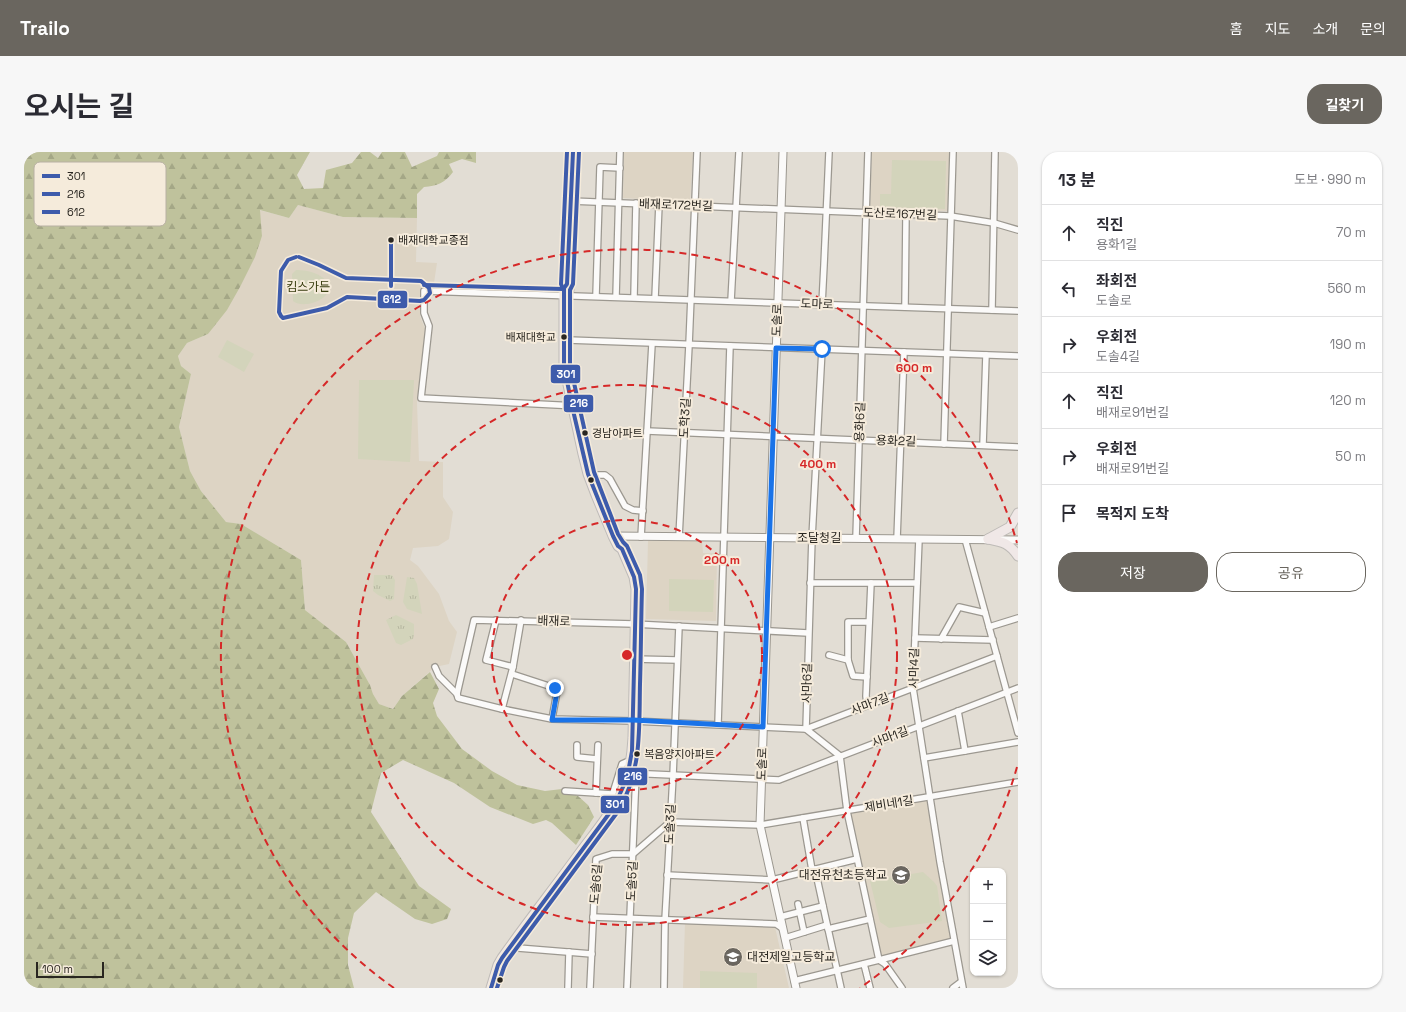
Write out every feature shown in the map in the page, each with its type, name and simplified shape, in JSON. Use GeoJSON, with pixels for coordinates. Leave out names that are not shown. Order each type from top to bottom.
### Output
{"type":"FeatureCollection","features":[{"type":"Feature","properties":{"kind":"main road"},"geometry":{"type":"LineString","coordinates":[[492,988],[498,965],[510,946],[605,819],[632,773],[631,760],[636,589],[634,576],[622,549],[618,546],[616,536],[593,475],[564,366],[566,295],[569,288],[567,284],[573,152]]}},
{"type":"Feature","properties":{"kind":"main road"},"geometry":{"type":"LineString","coordinates":[[566,295],[570,365],[575,406],[588,474],[616,536]]}},
{"type":"Feature","properties":{"kind":"main road"},"geometry":{"type":"LineString","coordinates":[[988,539],[1010,527],[1018,513]]}},
{"type":"Feature","properties":{"kind":"main road"},"geometry":{"type":"LineString","coordinates":[[988,539],[1003,542],[1010,546],[1018,556]]}},
{"type":"Feature","properties":{"kind":"street"},"geometry":{"type":"LineString","coordinates":[[616,297],[620,152]]}},
{"type":"Feature","properties":{"kind":"street","name":"도학3길"},"geometry":{"type":"LineString","coordinates":[[679,537],[697,152]]}},
{"type":"Feature","properties":{"kind":"street"},"geometry":{"type":"LineString","coordinates":[[731,301],[739,152]]}},
{"type":"Feature","properties":{"kind":"street","name":"도솔로"},"geometry":{"type":"LineString","coordinates":[[783,152],[760,825],[795,984]]}},
{"type":"Feature","properties":{"kind":"street"},"geometry":{"type":"LineString","coordinates":[[822,304],[829,152]]}},
{"type":"Feature","properties":{"kind":"street","name":"용화6길"},"geometry":{"type":"LineString","coordinates":[[856,538],[868,152]]}},
{"type":"Feature","properties":{"kind":"street"},"geometry":{"type":"LineString","coordinates":[[944,444],[953,152]]}},
{"type":"Feature","properties":{"kind":"street"},"geometry":{"type":"LineString","coordinates":[[992,310],[995,152]]}},
{"type":"Feature","properties":{"kind":"street"},"geometry":{"type":"LineString","coordinates":[[596,296],[600,167],[620,168]]}},
{"type":"Feature","properties":{"kind":"street","name":"배재로172번길"},"geometry":{"type":"LineString","coordinates":[[571,201],[781,209]]}},
{"type":"Feature","properties":{"kind":"street"},"geometry":{"type":"LineString","coordinates":[[634,297],[636,203]]}},
{"type":"Feature","properties":{"kind":"street"},"geometry":{"type":"LineString","coordinates":[[655,298],[659,204]]}},
{"type":"Feature","properties":{"kind":"street","name":"도산로167번길"},"geometry":{"type":"LineString","coordinates":[[781,209],[950,216],[994,223],[1018,230]]}},
{"type":"Feature","properties":{"kind":"street"},"geometry":{"type":"LineString","coordinates":[[904,307],[906,214]]}},
{"type":"Feature","properties":{"kind":"street"},"geometry":{"type":"LineString","coordinates":[[566,295],[424,290],[424,314],[429,326],[429,331],[421,398],[575,406]]}},
{"type":"Feature","properties":{"kind":"street","name":"도마로"},"geometry":{"type":"LineString","coordinates":[[566,295],[1018,311]]}},
{"type":"Feature","properties":{"kind":"street"},"geometry":{"type":"LineString","coordinates":[[568,340],[1018,356]]}},
{"type":"Feature","properties":{"kind":"street"},"geometry":{"type":"LineString","coordinates":[[641,537],[652,344]]}},
{"type":"Feature","properties":{"kind":"street"},"geometry":{"type":"LineString","coordinates":[[718,724],[730,346]]}},
{"type":"Feature","properties":{"kind":"street","name":"사마6길"},"geometry":{"type":"LineString","coordinates":[[806,729],[810,583],[822,349]]}},
{"type":"Feature","properties":{"kind":"street"},"geometry":{"type":"LineString","coordinates":[[897,539],[904,352]]}},
{"type":"Feature","properties":{"kind":"street"},"geometry":{"type":"LineString","coordinates":[[983,445],[986,355]]}},
{"type":"Feature","properties":{"kind":"street","name":"용화2길"},"geometry":{"type":"LineString","coordinates":[[647,431],[1018,447]]}},
{"type":"Feature","properties":{"kind":"street"},"geometry":{"type":"LineString","coordinates":[[593,475],[605,475],[610,479],[625,506],[633,510],[643,511]]}},
{"type":"Feature","properties":{"kind":"street","name":"조달청길"},"geometry":{"type":"LineString","coordinates":[[616,536],[1018,540]]}},
{"type":"Feature","properties":{"kind":"street","name":"사마4길"},"geometry":{"type":"LineString","coordinates":[[919,539],[913,688],[962,985]]}},
{"type":"Feature","properties":{"kind":"street"},"geometry":{"type":"LineString","coordinates":[[965,539],[1018,733]]}},
{"type":"Feature","properties":{"kind":"street"},"geometry":{"type":"LineString","coordinates":[[810,583],[917,583]]}},
{"type":"Feature","properties":{"kind":"street"},"geometry":{"type":"LineString","coordinates":[[867,705],[866,696],[871,583]]}},
{"type":"Feature","properties":{"kind":"street"},"geometry":{"type":"LineString","coordinates":[[941,639],[959,607],[985,613]]}},
{"type":"Feature","properties":{"kind":"street"},"geometry":{"type":"LineString","coordinates":[[989,627],[1018,618]]}},
{"type":"Feature","properties":{"kind":"street","name":"배재로"},"geometry":{"type":"LineString","coordinates":[[457,694],[474,620],[634,624],[808,633]]}},
{"type":"Feature","properties":{"kind":"street"},"geometry":{"type":"LineString","coordinates":[[496,620],[486,660],[513,667]]}},
{"type":"Feature","properties":{"kind":"street"},"geometry":{"type":"LineString","coordinates":[[502,709],[512,674],[521,620]]}},
{"type":"Feature","properties":{"kind":"street"},"geometry":{"type":"LineString","coordinates":[[867,677],[853,676],[848,660],[848,622],[869,622]]}},
{"type":"Feature","properties":{"kind":"street","name":"도솔3길"},"geometry":{"type":"LineString","coordinates":[[664,988],[665,920],[673,776],[678,626]]}},
{"type":"Feature","properties":{"kind":"street"},"geometry":{"type":"LineString","coordinates":[[915,638],[992,640]]}},
{"type":"Feature","properties":{"kind":"street"},"geometry":{"type":"LineString","coordinates":[[829,655],[848,660]]}},
{"type":"Feature","properties":{"kind":"street","name":"사마7길"},"geometry":{"type":"LineString","coordinates":[[457,694],[458,698],[552,720],[633,720],[806,729],[997,656]]}},
{"type":"Feature","properties":{"kind":"street"},"geometry":{"type":"LineString","coordinates":[[634,659],[677,660]]}},
{"type":"Feature","properties":{"kind":"street"},"geometry":{"type":"LineString","coordinates":[[435,667],[439,676],[457,694]]}},
{"type":"Feature","properties":{"kind":"street"},"geometry":{"type":"LineString","coordinates":[[512,674],[555,688],[557,692],[552,720]]}},
{"type":"Feature","properties":{"kind":"street","name":"사마1길"},"geometry":{"type":"LineString","coordinates":[[762,779],[779,780],[1018,688]]}},
{"type":"Feature","properties":{"kind":"street"},"geometry":{"type":"LineString","coordinates":[[958,711],[965,751]]}},
{"type":"Feature","properties":{"kind":"street"},"geometry":{"type":"LineString","coordinates":[[806,729],[840,756],[847,811],[879,960],[885,964],[902,988]]}},
{"type":"Feature","properties":{"kind":"street"},"geometry":{"type":"LineString","coordinates":[[924,758],[1018,742]]}},
{"type":"Feature","properties":{"kind":"street"},"geometry":{"type":"LineString","coordinates":[[577,745],[577,757],[598,758]]}},
{"type":"Feature","properties":{"kind":"street"},"geometry":{"type":"LineString","coordinates":[[596,793],[598,745]]}},
{"type":"Feature","properties":{"kind":"street"},"geometry":{"type":"LineString","coordinates":[[605,819],[622,764],[631,760]]}},
{"type":"Feature","properties":{"kind":"street"},"geometry":{"type":"LineString","coordinates":[[632,773],[762,779]]}},
{"type":"Feature","properties":{"kind":"street","name":"도솔5길"},"geometry":{"type":"LineString","coordinates":[[628,988],[633,854],[632,773]]}},
{"type":"Feature","properties":{"kind":"street","name":"제비네1길"},"geometry":{"type":"LineString","coordinates":[[760,825],[1018,782]]}},
{"type":"Feature","properties":{"kind":"street"},"geometry":{"type":"LineString","coordinates":[[565,791],[612,794]]}},
{"type":"Feature","properties":{"kind":"street"},"geometry":{"type":"LineString","coordinates":[[803,818],[841,988]]}},
{"type":"Feature","properties":{"kind":"street"},"geometry":{"type":"LineString","coordinates":[[633,854],[670,822],[760,825]]}},
{"type":"Feature","properties":{"kind":"street","name":"도솔6길"},"geometry":{"type":"LineString","coordinates":[[590,988],[596,859],[612,854],[633,854]]}},
{"type":"Feature","properties":{"kind":"street"},"geometry":{"type":"LineString","coordinates":[[667,875],[772,880],[857,859]]}},
{"type":"Feature","properties":{"kind":"street"},"geometry":{"type":"LineString","coordinates":[[798,904],[804,932]]}},
{"type":"Feature","properties":{"kind":"street"},"geometry":{"type":"LineString","coordinates":[[780,917],[823,906]]}},
{"type":"Feature","properties":{"kind":"street"},"geometry":{"type":"LineString","coordinates":[[593,917],[776,924],[782,928]]}},
{"type":"Feature","properties":{"kind":"street"},"geometry":{"type":"LineString","coordinates":[[785,938],[804,932],[870,919]]}},
{"type":"Feature","properties":{"kind":"street"},"geometry":{"type":"LineString","coordinates":[[795,984],[838,970],[954,940]]}},
{"type":"Feature","properties":{"kind":"street"},"geometry":{"type":"LineString","coordinates":[[510,946],[518,948],[592,954]]}},
{"type":"Feature","properties":{"kind":"street"},"geometry":{"type":"LineString","coordinates":[[568,988],[569,952]]}},
{"type":"Feature","properties":{"kind":"street"},"geometry":{"type":"LineString","coordinates":[[864,964],[870,988]]}},
{"type":"Feature","properties":{"kind":"street"},"geometry":{"type":"LineString","coordinates":[[953,988],[962,985]]}},
{"type":"Feature","properties":{"kind":"shaded area"},"geometry":{"type":"Polygon","coordinates":[[[624,152],[693,152],[690,202],[623,198],[624,152]]]}},
{"type":"Feature","properties":{"kind":"shaded area"},"geometry":{"type":"Polygon","coordinates":[[[872,152],[950,152],[949,211],[870,209],[872,152]]]}},
{"type":"Feature","properties":{"kind":"shaded area"},"geometry":{"type":"Polygon","coordinates":[[[298,205],[343,217],[417,218],[416,262],[437,263],[434,283],[424,285],[420,310],[420,316],[425,329],[417,403],[419,461],[443,462],[443,497],[453,512],[449,539],[438,546],[413,548],[410,560],[418,566],[439,594],[449,621],[457,632],[449,664],[435,667],[402,696],[393,709],[379,704],[346,642],[305,610],[301,560],[241,524],[226,522],[201,491],[190,471],[179,427],[191,374],[181,366],[178,356],[187,343],[208,334],[262,236],[259,210],[289,218],[298,205]]]}},
{"type":"Feature","properties":{"kind":"shaded area"},"geometry":{"type":"Polygon","coordinates":[[[648,541],[702,541],[703,553],[717,553],[716,621],[646,619],[648,541]]]}},
{"type":"Feature","properties":{"kind":"shaded area","name":"대전유천초등학교"},"geometry":{"type":"Polygon","coordinates":[[[930,797],[951,940],[879,959],[847,811],[930,797]]]}},
{"type":"Feature","properties":{"kind":"shaded area","name":"대전제일고등학교"},"geometry":{"type":"Polygon","coordinates":[[[685,922],[775,927],[789,988],[683,988],[685,922]]]}},
{"type":"Feature","properties":{"kind":"green space"},"geometry":{"type":"Polygon","coordinates":[[[24,152],[310,152],[297,175],[304,189],[323,188],[326,170],[352,163],[361,152],[370,152],[378,158],[382,152],[405,152],[412,167],[437,156],[439,152],[476,152],[476,163],[462,159],[449,164],[453,172],[447,179],[437,185],[424,187],[417,194],[417,218],[343,217],[298,205],[289,218],[260,210],[262,236],[255,257],[240,287],[227,310],[208,334],[187,343],[178,356],[181,366],[191,374],[179,427],[190,471],[201,491],[226,522],[241,524],[301,560],[305,610],[346,642],[379,704],[393,709],[402,696],[430,672],[439,689],[433,703],[437,716],[462,749],[492,771],[517,785],[545,791],[562,789],[578,796],[588,805],[594,817],[576,845],[552,823],[546,820],[533,824],[490,807],[454,783],[403,760],[381,773],[371,812],[419,886],[451,909],[447,919],[432,924],[415,919],[376,892],[354,913],[348,938],[348,965],[354,988],[24,988],[24,152]]]}},
{"type":"Feature","properties":{"kind":"green space"},"geometry":{"type":"Polygon","coordinates":[[[892,160],[946,161],[945,209],[880,207],[880,194],[891,194],[892,160]]]}},
{"type":"Feature","properties":{"kind":"green space","name":"킴스가든"},"geometry":{"type":"Polygon","coordinates":[[[296,270],[311,272],[321,276],[328,283],[330,288],[328,293],[320,300],[308,304],[293,301],[292,274],[296,270]]]}},
{"type":"Feature","properties":{"kind":"green space"},"geometry":{"type":"Polygon","coordinates":[[[227,340],[254,354],[244,372],[218,357],[227,340]]]}},
{"type":"Feature","properties":{"kind":"green space"},"geometry":{"type":"Polygon","coordinates":[[[359,380],[414,380],[410,462],[358,459],[359,380]]]}},
{"type":"Feature","properties":{"kind":"green space"},"geometry":{"type":"Polygon","coordinates":[[[374,575],[392,575],[395,580],[394,599],[390,601],[373,591],[374,575]]]}},
{"type":"Feature","properties":{"kind":"green space"},"geometry":{"type":"Polygon","coordinates":[[[407,577],[414,578],[417,584],[422,614],[407,609],[403,602],[407,577]]]}},
{"type":"Feature","properties":{"kind":"green space"},"geometry":{"type":"Polygon","coordinates":[[[669,579],[714,580],[713,612],[669,611],[669,579]]]}},
{"type":"Feature","properties":{"kind":"green space"},"geometry":{"type":"Polygon","coordinates":[[[396,615],[414,624],[413,639],[401,645],[396,643],[386,620],[396,615]]]}},
{"type":"Feature","properties":{"kind":"green space"},"geometry":{"type":"Polygon","coordinates":[[[923,872],[937,886],[942,921],[889,928],[880,922],[870,881],[923,872]]]}},
{"type":"Feature","properties":{"kind":"green space"},"geometry":{"type":"Polygon","coordinates":[[[700,971],[757,973],[757,988],[700,988],[700,971]]]}},
{"type":"Feature","properties":{"kind":"transit line","name":"612"},"geometry":{"type":"LineString","coordinates":[[424,285],[563,289],[561,284],[567,152]]}},
{"type":"Feature","properties":{"kind":"transit line","name":"301"},"geometry":{"type":"LineString","coordinates":[[491,988],[498,965],[502,958],[614,807],[627,778],[632,751],[636,589],[634,577],[622,549],[618,546],[613,536],[588,474],[564,366],[564,288],[567,284],[573,152]]}},
{"type":"Feature","properties":{"kind":"transit line","name":"216"},"geometry":{"type":"LineString","coordinates":[[497,988],[507,961],[619,810],[632,779],[638,749],[642,589],[640,575],[627,546],[618,534],[594,472],[570,365],[570,290],[573,284],[579,152]]}},
{"type":"Feature","properties":{"kind":"transit line","name":"612"},"geometry":{"type":"LineString","coordinates":[[391,240],[391,286]]}},
{"type":"Feature","properties":{"kind":"transit line","name":"612"},"geometry":{"type":"LineString","coordinates":[[296,257],[288,260],[281,271],[279,312],[283,318],[327,308],[347,297],[420,301],[424,300],[430,293],[429,288],[421,281],[346,278],[299,257]]}},
{"type":"Feature","properties":{"kind":"place","name":"배재대학교종점"},"geometry":{"type":"Point","coordinates":[391,240]}},
{"type":"Feature","properties":{"kind":"place","name":"배재대학교"},"geometry":{"type":"Point","coordinates":[564,337]}},
{"type":"Feature","properties":{"kind":"place","name":"경남아파트"},"geometry":{"type":"Point","coordinates":[585,433]}},
{"type":"Feature","properties":{"kind":"place","name":"복음양지아파트"},"geometry":{"type":"Point","coordinates":[637,754]}},
{"type":"Feature","properties":{"kind":"place","name":"대전유천초등학교"},"geometry":{"type":"Point","coordinates":[901,875]}},
{"type":"Feature","properties":{"kind":"place","name":"대전제일고등학교"},"geometry":{"type":"Point","coordinates":[733,957]}},
{"type":"Feature","properties":{"kind":"route"},"geometry":{"type":"LineString","coordinates":[[555,688],[557,692],[552,720],[633,720],[763,727],[776,348],[822,349]]}}]}
